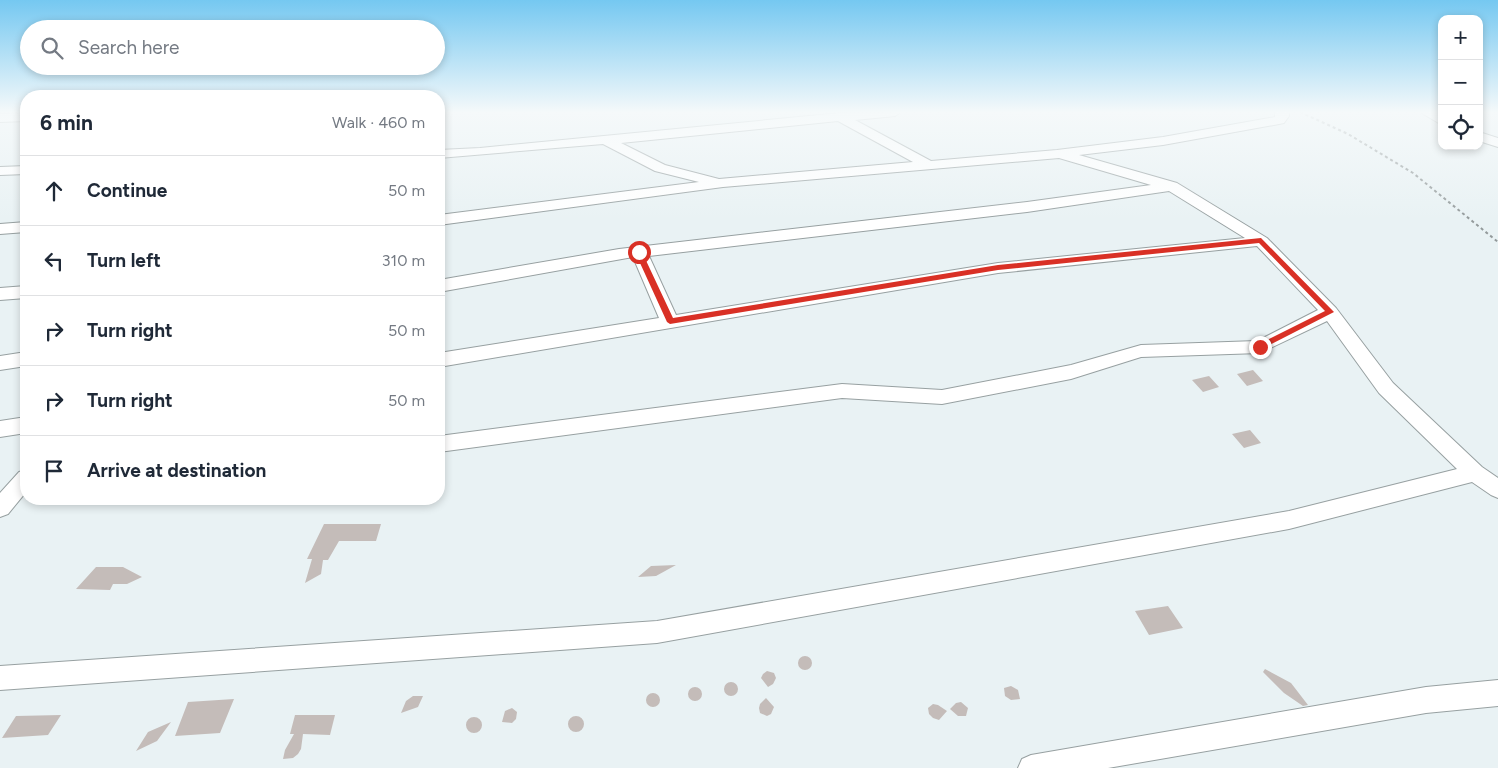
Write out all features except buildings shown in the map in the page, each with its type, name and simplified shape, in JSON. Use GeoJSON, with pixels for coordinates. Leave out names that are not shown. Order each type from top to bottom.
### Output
{"type":"FeatureCollection","features":[{"type":"Feature","properties":{"kind":"street"},"geometry":{"type":"LineString","coordinates":[[445,154],[523,148]]}},
{"type":"Feature","properties":{"kind":"street"},"geometry":{"type":"LineString","coordinates":[[620,148],[660,168],[723,183]]}},
{"type":"Feature","properties":{"kind":"street"},"geometry":{"type":"LineString","coordinates":[[897,148],[929,165]]}},
{"type":"Feature","properties":{"kind":"street"},"geometry":{"type":"LineString","coordinates":[[445,219],[723,183],[1057,154],[1107,148]]}},
{"type":"Feature","properties":{"kind":"street"},"geometry":{"type":"LineString","coordinates":[[1057,154],[1172,186],[1261,241],[1330,312],[1386,388],[1476,473],[1498,489]]}},
{"type":"Feature","properties":{"kind":"street"},"geometry":{"type":"LineString","coordinates":[[0,171],[20,170]]}},
{"type":"Feature","properties":{"kind":"street"},"geometry":{"type":"LineString","coordinates":[[445,285],[639,252],[1027,207],[1172,186]]}},
{"type":"Feature","properties":{"kind":"street"},"geometry":{"type":"LineString","coordinates":[[0,229],[20,227]]}},
{"type":"Feature","properties":{"kind":"street"},"geometry":{"type":"LineString","coordinates":[[445,359],[998,268],[1261,241]]}},
{"type":"Feature","properties":{"kind":"street"},"geometry":{"type":"LineString","coordinates":[[639,252],[670,322]]}},
{"type":"Feature","properties":{"kind":"street"},"geometry":{"type":"LineString","coordinates":[[0,294],[20,292]]}},
{"type":"Feature","properties":{"kind":"street"},"geometry":{"type":"LineString","coordinates":[[445,443],[842,391],[942,397],[1071,372],[1141,351],[1260,347],[1330,312]]}},
{"type":"Feature","properties":{"kind":"street"},"geometry":{"type":"LineString","coordinates":[[0,363],[20,360]]}},
{"type":"Feature","properties":{"kind":"street"},"geometry":{"type":"LineString","coordinates":[[0,429],[20,426]]}},
{"type":"Feature","properties":{"kind":"street"},"geometry":{"type":"LineString","coordinates":[[0,678],[657,632],[1289,520],[1476,473]]}},
{"type":"Feature","properties":{"kind":"street"},"geometry":{"type":"LineString","coordinates":[[2,505],[20,485]]}},
{"type":"Feature","properties":{"kind":"street"},"geometry":{"type":"LineString","coordinates":[[2,505],[20,501]]}},
{"type":"Feature","properties":{"kind":"street"},"geometry":{"type":"LineString","coordinates":[[1032,768],[1426,700],[1498,693]]}},
{"type":"Feature","properties":{"kind":"path"},"geometry":{"type":"LineString","coordinates":[[1371,148],[1413,173],[1498,242]]}},
{"type":"Feature","properties":{"kind":"route"},"geometry":{"type":"LineString","coordinates":[[639,252],[670,322],[998,268],[1261,241],[1330,312],[1260,347]]}}]}
